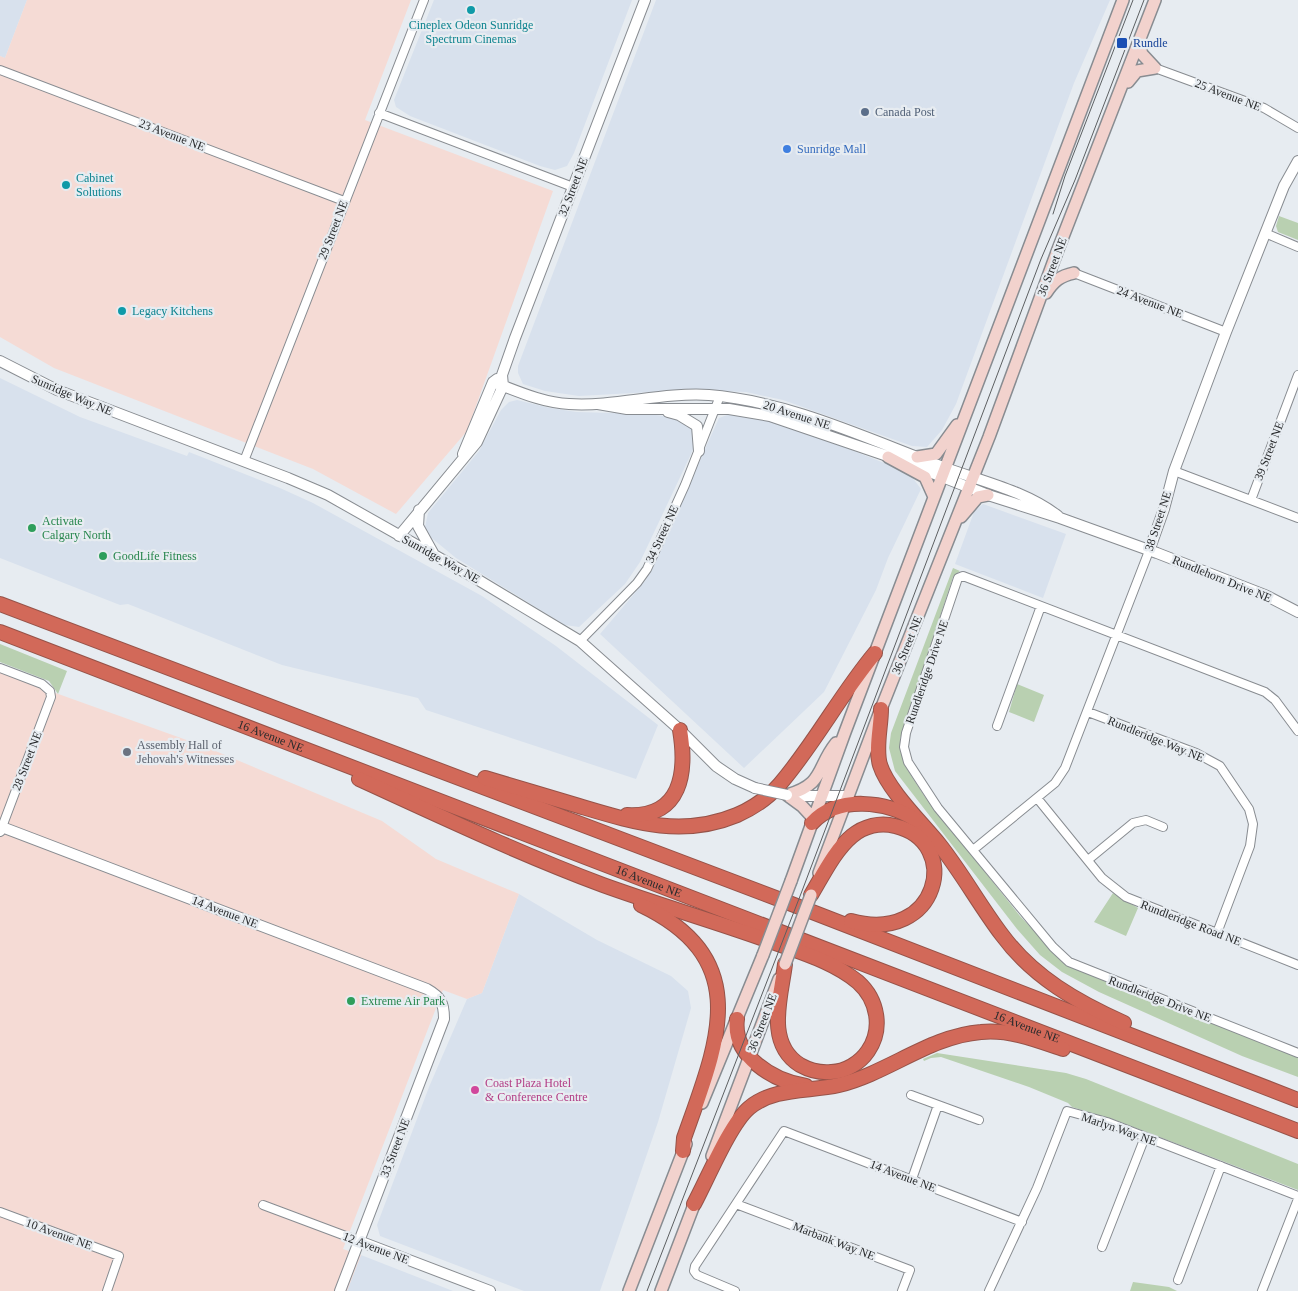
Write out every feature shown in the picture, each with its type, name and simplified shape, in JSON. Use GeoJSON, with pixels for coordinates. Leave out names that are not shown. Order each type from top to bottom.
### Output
{"type":"FeatureCollection","features":[{"type":"Feature","properties":{"kind":"highway"},"geometry":{"type":"LineString","coordinates":[[0,604],[789,903],[1298,1100]]}},
{"type":"Feature","properties":{"kind":"highway","name":"16 Avenue NE"},"geometry":{"type":"LineString","coordinates":[[0,632],[1298,1131]]}},
{"type":"Feature","properties":{"kind":"highway"},"geometry":{"type":"LineString","coordinates":[[370,743],[381,743],[469,773],[646,825],[683,828],[722,820],[754,806],[778,786],[833,712],[850,683],[875,653]]}},
{"type":"Feature","properties":{"kind":"highway"},"geometry":{"type":"LineString","coordinates":[[881,708],[881,730],[878,746],[880,764],[892,787],[930,832],[1003,937],[1039,974],[1093,1008],[1189,1053],[1214,1068]]}},
{"type":"Feature","properties":{"kind":"highway"},"geometry":{"type":"LineString","coordinates":[[604,813],[644,814],[660,808],[672,798],[680,784],[683,770],[680,730]]}},
{"type":"Feature","properties":{"kind":"highway"},"geometry":{"type":"LineString","coordinates":[[345,765],[356,778],[545,862],[605,886],[735,928],[825,962],[844,972],[866,991],[877,1015],[874,1042],[858,1062],[835,1072],[818,1072],[803,1066],[789,1056],[782,1044],[778,1022],[784,964]]}},
{"type":"Feature","properties":{"kind":"highway"},"geometry":{"type":"LineString","coordinates":[[813,821],[846,801],[862,795],[890,802],[909,811],[920,819]]}},
{"type":"Feature","properties":{"kind":"highway"},"geometry":{"type":"LineString","coordinates":[[846,801],[888,807],[910,816],[930,832]]}},
{"type":"Feature","properties":{"kind":"highway"},"geometry":{"type":"LineString","coordinates":[[789,903],[805,905],[856,922],[894,923],[910,917],[923,906],[934,881],[934,864],[927,847],[914,834],[890,824],[872,825],[858,832],[847,841],[811,894]]}},
{"type":"Feature","properties":{"kind":"highway"},"geometry":{"type":"LineString","coordinates":[[605,886],[657,912],[687,936],[709,966],[717,989],[719,1022],[713,1054],[684,1138],[683,1151]]}},
{"type":"Feature","properties":{"kind":"highway"},"geometry":{"type":"LineString","coordinates":[[737,1018],[736,1033],[750,1056],[764,1070],[787,1082],[813,1087],[829,1087]]}},
{"type":"Feature","properties":{"kind":"highway"},"geometry":{"type":"LineString","coordinates":[[694,1204],[735,1125],[747,1109],[761,1100],[777,1094],[829,1087],[875,1072],[947,1040],[969,1033],[992,1031],[1033,1039],[1152,1082],[1171,1082]]}},
{"type":"Feature","properties":{"kind":"main road","name":"36 Street NE"},"geometry":{"type":"LineString","coordinates":[[629,1291],[683,1151],[763,955],[845,732],[1123,0]]}},
{"type":"Feature","properties":{"kind":"main road","name":"36 Street NE"},"geometry":{"type":"LineString","coordinates":[[661,1291],[881,708],[956,522],[1057,252],[1156,0]]}},
{"type":"Feature","properties":{"kind":"main road"},"geometry":{"type":"LineString","coordinates":[[1139,44],[1146,60],[1155,68]]}},
{"type":"Feature","properties":{"kind":"main road"},"geometry":{"type":"LineString","coordinates":[[1119,95],[1133,73],[1142,69],[1155,68]]}},
{"type":"Feature","properties":{"kind":"main road"},"geometry":{"type":"LineString","coordinates":[[1057,252],[1062,264],[1074,273]]}},
{"type":"Feature","properties":{"kind":"main road"},"geometry":{"type":"LineString","coordinates":[[1037,307],[1053,282],[1061,276],[1074,273]]}},
{"type":"Feature","properties":{"kind":"main road"},"geometry":{"type":"LineString","coordinates":[[917,457],[936,454],[968,409]]}},
{"type":"Feature","properties":{"kind":"main road"},"geometry":{"type":"LineString","coordinates":[[888,457],[925,477],[934,498]]}},
{"type":"Feature","properties":{"kind":"main road"},"geometry":{"type":"LineString","coordinates":[[956,522],[978,497],[988,495]]}},
{"type":"Feature","properties":{"kind":"main road"},"geometry":{"type":"LineString","coordinates":[[787,795],[801,790],[816,780],[831,749],[845,732]]}},
{"type":"Feature","properties":{"kind":"main road"},"geometry":{"type":"LineString","coordinates":[[787,795],[802,806],[813,821]]}},
{"type":"Feature","properties":{"kind":"street","name":"29 Street NE"},"geometry":{"type":"LineString","coordinates":[[244,461],[424,0]]}},
{"type":"Feature","properties":{"kind":"street","name":"32 Street NE"},"geometry":{"type":"LineString","coordinates":[[399,536],[461,459],[499,381],[645,0]]}},
{"type":"Feature","properties":{"kind":"street","name":"25 Avenue NE"},"geometry":{"type":"LineString","coordinates":[[1155,68],[1264,108],[1298,128]]}},
{"type":"Feature","properties":{"kind":"street","name":"23 Avenue NE"},"geometry":{"type":"LineString","coordinates":[[0,70],[344,201]]}},
{"type":"Feature","properties":{"kind":"street"},"geometry":{"type":"LineString","coordinates":[[379,114],[573,187]]}},
{"type":"Feature","properties":{"kind":"street","name":"38 Street NE"},"geometry":{"type":"LineString","coordinates":[[973,850],[1055,783],[1066,768],[1162,516],[1174,471],[1226,332],[1284,186],[1298,160]]}},
{"type":"Feature","properties":{"kind":"street"},"geometry":{"type":"LineString","coordinates":[[1265,233],[1298,247]]}},
{"type":"Feature","properties":{"kind":"street","name":"24 Avenue NE"},"geometry":{"type":"LineString","coordinates":[[1074,273],[1226,332]]}},
{"type":"Feature","properties":{"kind":"street","name":"Sunridge Way NE"},"geometry":{"type":"LineString","coordinates":[[0,361],[57,390],[328,495],[536,613],[580,641],[680,730],[716,766],[735,779],[755,788],[787,795],[822,796],[846,801]]}},
{"type":"Feature","properties":{"kind":"street","name":"39 Street NE"},"geometry":{"type":"LineString","coordinates":[[1251,500],[1298,375]]}},
{"type":"Feature","properties":{"kind":"street","name":"20 Avenue NE"},"geometry":{"type":"LineString","coordinates":[[499,381],[548,402],[598,404],[627,409],[741,410],[770,416],[888,457],[958,477]]}},
{"type":"Feature","properties":{"kind":"street","name":"20 Avenue NE"},"geometry":{"type":"LineString","coordinates":[[598,404],[663,397],[720,396],[756,401],[789,410],[917,457],[944,472]]}},
{"type":"Feature","properties":{"kind":"street","name":"34 Street NE"},"geometry":{"type":"LineString","coordinates":[[580,641],[637,583],[647,568],[699,451],[720,396]]}},
{"type":"Feature","properties":{"kind":"street"},"geometry":{"type":"LineString","coordinates":[[658,409],[679,415],[697,426],[699,451]]}},
{"type":"Feature","properties":{"kind":"street"},"geometry":{"type":"LineString","coordinates":[[1174,471],[1298,518]]}},
{"type":"Feature","properties":{"kind":"street","name":"Rundlehorn Drive NE"},"geometry":{"type":"LineString","coordinates":[[958,477],[1044,506],[1060,518]]}},
{"type":"Feature","properties":{"kind":"street","name":"Rundlehorn Drive NE"},"geometry":{"type":"LineString","coordinates":[[971,482],[988,495],[1060,518],[1149,551],[1265,595],[1298,612]]}},
{"type":"Feature","properties":{"kind":"street"},"geometry":{"type":"LineString","coordinates":[[419,510],[418,526],[435,556]]}},
{"type":"Feature","properties":{"kind":"street","name":"Rundleridge Drive NE"},"geometry":{"type":"LineString","coordinates":[[1298,731],[1275,700],[1265,692],[963,576],[958,578],[906,733],[904,747],[908,762],[938,808],[1053,947],[1069,962],[1298,1053]]}},
{"type":"Feature","properties":{"kind":"street"},"geometry":{"type":"LineString","coordinates":[[997,726],[1041,606]]}},
{"type":"Feature","properties":{"kind":"street","name":"28 Street NE"},"geometry":{"type":"LineString","coordinates":[[0,668],[42,684],[50,691],[49,704],[1,828]]}},
{"type":"Feature","properties":{"kind":"street","name":"Rundleridge Way NE"},"geometry":{"type":"LineString","coordinates":[[1088,712],[1196,752],[1220,766],[1249,810],[1253,824],[1250,846],[1217,933]]}},
{"type":"Feature","properties":{"kind":"street","name":"Rundleridge Road NE"},"geometry":{"type":"LineString","coordinates":[[1037,798],[1102,878],[1126,897],[1296,964]]}},
{"type":"Feature","properties":{"kind":"street"},"geometry":{"type":"LineString","coordinates":[[1088,860],[1139,820],[1163,827]]}},
{"type":"Feature","properties":{"kind":"street","name":"14 Avenue NE"},"geometry":{"type":"LineString","coordinates":[[1,828],[427,989],[439,996],[444,1003]]}},
{"type":"Feature","properties":{"kind":"street"},"geometry":{"type":"LineString","coordinates":[[1296,964],[1298,954]]}},
{"type":"Feature","properties":{"kind":"street","name":"33 Street NE"},"geometry":{"type":"LineString","coordinates":[[340,1291],[444,1019],[444,1003]]}},
{"type":"Feature","properties":{"kind":"street"},"geometry":{"type":"LineString","coordinates":[[911,1095],[979,1120]]}},
{"type":"Feature","properties":{"kind":"street"},"geometry":{"type":"LineString","coordinates":[[912,1179],[938,1105]]}},
{"type":"Feature","properties":{"kind":"street","name":"Marlyn Way NE"},"geometry":{"type":"LineString","coordinates":[[989,1291],[1022,1222],[1067,1111],[1107,1122],[1298,1197]]}},
{"type":"Feature","properties":{"kind":"street","name":"14 Avenue NE"},"geometry":{"type":"LineString","coordinates":[[736,1204],[784,1131],[1022,1222]]}},
{"type":"Feature","properties":{"kind":"street"},"geometry":{"type":"LineString","coordinates":[[1102,1247],[1145,1137]]}},
{"type":"Feature","properties":{"kind":"street"},"geometry":{"type":"LineString","coordinates":[[1178,1280],[1222,1166]]}},
{"type":"Feature","properties":{"kind":"street"},"geometry":{"type":"LineString","coordinates":[[1262,1291],[1298,1197]]}},
{"type":"Feature","properties":{"kind":"street"},"geometry":{"type":"LineString","coordinates":[[735,1291],[703,1278],[694,1271],[697,1260],[736,1204]]}},
{"type":"Feature","properties":{"kind":"street","name":"Marbank Way NE"},"geometry":{"type":"LineString","coordinates":[[736,1204],[910,1270],[902,1291]]}},
{"type":"Feature","properties":{"kind":"street","name":"12 Avenue NE"},"geometry":{"type":"LineString","coordinates":[[263,1205],[490,1291]]}},
{"type":"Feature","properties":{"kind":"street","name":"10 Avenue NE"},"geometry":{"type":"LineString","coordinates":[[0,1212],[119,1256],[107,1291]]}},
{"type":"Feature","properties":{"kind":"shaded area"},"geometry":{"type":"Polygon","coordinates":[[[0,0],[27,0],[5,58],[0,56],[0,0]]]}},
{"type":"Feature","properties":{"kind":"shaded area"},"geometry":{"type":"Polygon","coordinates":[[[27,0],[411,0],[365,120],[553,191],[467,431],[396,514],[313,469],[54,368],[0,337],[0,56],[5,58],[27,0]]]}},
{"type":"Feature","properties":{"kind":"shaded area"},"geometry":{"type":"Polygon","coordinates":[[[434,0],[632,0],[574,153],[567,166],[555,170],[540,166],[410,116],[396,107],[394,100],[434,0]]]}},
{"type":"Feature","properties":{"kind":"shaded area"},"geometry":{"type":"Polygon","coordinates":[[[656,0],[1110,0],[1074,83],[956,404],[942,430],[927,447],[912,446],[783,400],[746,392],[688,390],[579,396],[545,391],[523,384],[518,373],[518,366],[656,0]]]}},
{"type":"Feature","properties":{"kind":"shaded area"},"geometry":{"type":"Polygon","coordinates":[[[0,378],[80,417],[187,456],[189,452],[280,488],[313,503],[482,596],[556,646],[658,725],[636,779],[426,710],[418,698],[282,665],[128,604],[120,605],[0,558],[0,378]]]}},
{"type":"Feature","properties":{"kind":"shaded area"},"geometry":{"type":"Polygon","coordinates":[[[517,400],[577,412],[648,414],[679,418],[695,428],[695,444],[691,454],[640,562],[625,584],[579,627],[565,625],[456,558],[428,535],[425,527],[428,513],[479,451],[501,410],[509,402],[517,400]]]}},
{"type":"Feature","properties":{"kind":"shaded area"},"geometry":{"type":"Polygon","coordinates":[[[730,414],[755,416],[834,443],[909,473],[921,489],[888,558],[876,590],[824,692],[744,768],[600,634],[646,580],[719,418],[730,414]]]}},
{"type":"Feature","properties":{"kind":"shaded area"},"geometry":{"type":"Polygon","coordinates":[[[983,504],[1066,534],[1043,598],[955,564],[974,512],[983,504]]]}},
{"type":"Feature","properties":{"kind":"shaded area"},"geometry":{"type":"Polygon","coordinates":[[[0,668],[50,691],[206,747],[382,821],[436,859],[519,894],[482,993],[467,999],[443,990],[343,1249],[361,1255],[347,1291],[0,1291],[0,668]]]}},
{"type":"Feature","properties":{"kind":"shaded area"},"geometry":{"type":"Polygon","coordinates":[[[519,894],[597,940],[671,976],[688,991],[691,1008],[658,1122],[600,1291],[524,1291],[380,1236],[377,1225],[429,1087],[467,999],[482,993],[519,894]]]}},
{"type":"Feature","properties":{"kind":"shaded area"},"geometry":{"type":"Polygon","coordinates":[[[361,1255],[453,1291],[347,1291],[361,1255]]]}},
{"type":"Feature","properties":{"kind":"green space"},"geometry":{"type":"Polygon","coordinates":[[[1279,216],[1298,223],[1298,240],[1278,232],[1276,226],[1279,216]]]}},
{"type":"Feature","properties":{"kind":"green space"},"geometry":{"type":"Polygon","coordinates":[[[953,568],[960,571],[953,577],[900,739],[905,766],[925,797],[1020,916],[1066,965],[1298,1056],[1298,1077],[1242,1056],[1099,992],[1062,972],[1040,955],[1017,929],[895,771],[889,748],[891,733],[953,568]]]}},
{"type":"Feature","properties":{"kind":"green space"},"geometry":{"type":"Polygon","coordinates":[[[0,644],[67,671],[58,694],[49,681],[0,662],[0,644]]]}},
{"type":"Feature","properties":{"kind":"green space"},"geometry":{"type":"Polygon","coordinates":[[[1017,684],[1044,695],[1034,722],[1009,712],[1017,684]]]}},
{"type":"Feature","properties":{"kind":"green space"},"geometry":{"type":"Polygon","coordinates":[[[1113,893],[1138,908],[1126,936],[1094,922],[1113,893]]]}},
{"type":"Feature","properties":{"kind":"green space"},"geometry":{"type":"Polygon","coordinates":[[[937,1053],[1066,1073],[1086,1079],[1298,1164],[1298,1190],[1115,1120],[1072,1107],[1068,1103],[1029,1087],[941,1057],[924,1061],[923,1059],[937,1053]]]}},
{"type":"Feature","properties":{"kind":"green space"},"geometry":{"type":"Polygon","coordinates":[[[1133,1282],[1169,1287],[1177,1291],[1130,1291],[1133,1282]]]}},
{"type":"Feature","properties":{"kind":"tram line"},"geometry":{"type":"LineString","coordinates":[[1053,214],[1065,176],[1133,0]]}},
{"type":"Feature","properties":{"kind":"tram line"},"geometry":{"type":"LineString","coordinates":[[647,1291],[802,891],[1041,259],[1075,180],[1144,0]]}},
{"type":"Feature","properties":{"kind":"place","name":"Cineplex Odeon Sunridge Spectrum Cinemas"},"geometry":{"type":"Point","coordinates":[471,10]}},
{"type":"Feature","properties":{"kind":"place","name":"Rundle"},"geometry":{"type":"Point","coordinates":[1122,43]}},
{"type":"Feature","properties":{"kind":"place","name":"Canada Post"},"geometry":{"type":"Point","coordinates":[865,112]}},
{"type":"Feature","properties":{"kind":"place","name":"Sunridge Mall"},"geometry":{"type":"Point","coordinates":[787,149]}},
{"type":"Feature","properties":{"kind":"place","name":"Cabinet Solutions"},"geometry":{"type":"Point","coordinates":[66,185]}},
{"type":"Feature","properties":{"kind":"place","name":"Legacy Kitchens"},"geometry":{"type":"Point","coordinates":[122,311]}},
{"type":"Feature","properties":{"kind":"place","name":"Activate Calgary North"},"geometry":{"type":"Point","coordinates":[32,528]}},
{"type":"Feature","properties":{"kind":"place","name":"GoodLife Fitness"},"geometry":{"type":"Point","coordinates":[103,556]}},
{"type":"Feature","properties":{"kind":"place","name":"Assembly Hall of Jehovah's Witnesses"},"geometry":{"type":"Point","coordinates":[127,752]}},
{"type":"Feature","properties":{"kind":"place","name":"Extreme Air Park"},"geometry":{"type":"Point","coordinates":[351,1001]}},
{"type":"Feature","properties":{"kind":"place","name":"Coast Plaza Hotel & Conference Centre"},"geometry":{"type":"Point","coordinates":[475,1090]}}]}
